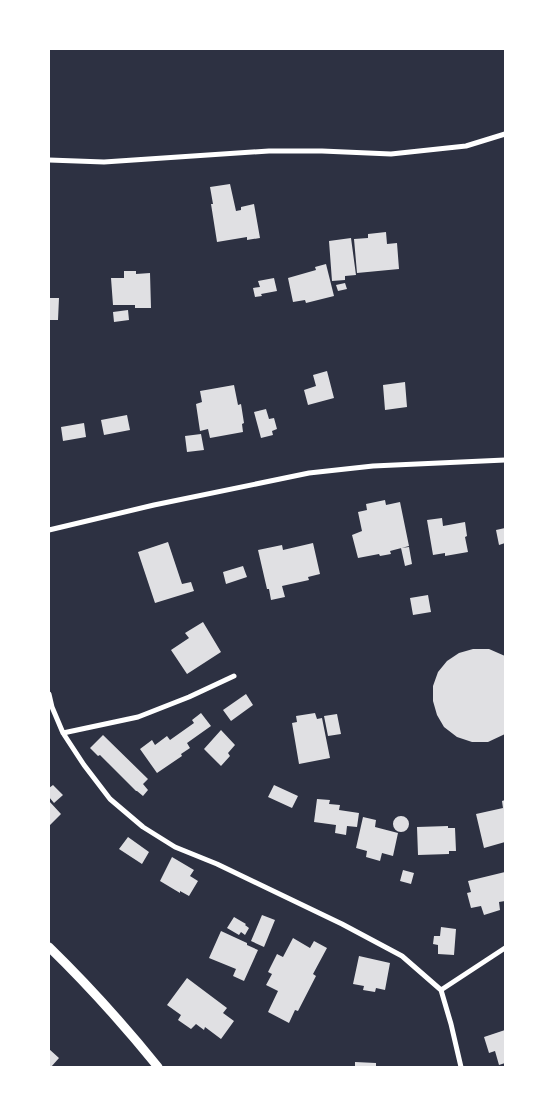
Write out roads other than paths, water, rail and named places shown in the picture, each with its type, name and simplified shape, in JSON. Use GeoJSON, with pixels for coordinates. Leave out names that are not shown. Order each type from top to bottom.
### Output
{"type":"FeatureCollection","features":[{"type":"Feature","properties":{"kind":"street"},"geometry":{"type":"LineString","coordinates":[[49,160],[104,162],[269,151],[391,154],[466,146],[505,134]]}},
{"type":"Feature","properties":{"kind":"street"},"geometry":{"type":"LineString","coordinates":[[49,530],[154,505],[309,473],[373,466],[505,460]]}},
{"type":"Feature","properties":{"kind":"street"},"geometry":{"type":"LineString","coordinates":[[63,733],[138,717],[190,697],[234,676]]}},
{"type":"Feature","properties":{"kind":"street"},"geometry":{"type":"LineString","coordinates":[[49,694],[52,707],[63,733],[84,765],[110,799],[143,827],[175,847],[217,864],[342,924],[402,956],[441,990],[461,1067]]}},
{"type":"Feature","properties":{"kind":"street"},"geometry":{"type":"LineString","coordinates":[[49,948],[75,972],[158,1067]]}},
{"type":"Feature","properties":{"kind":"street"},"geometry":{"type":"LineString","coordinates":[[441,990],[505,948]]}}]}
